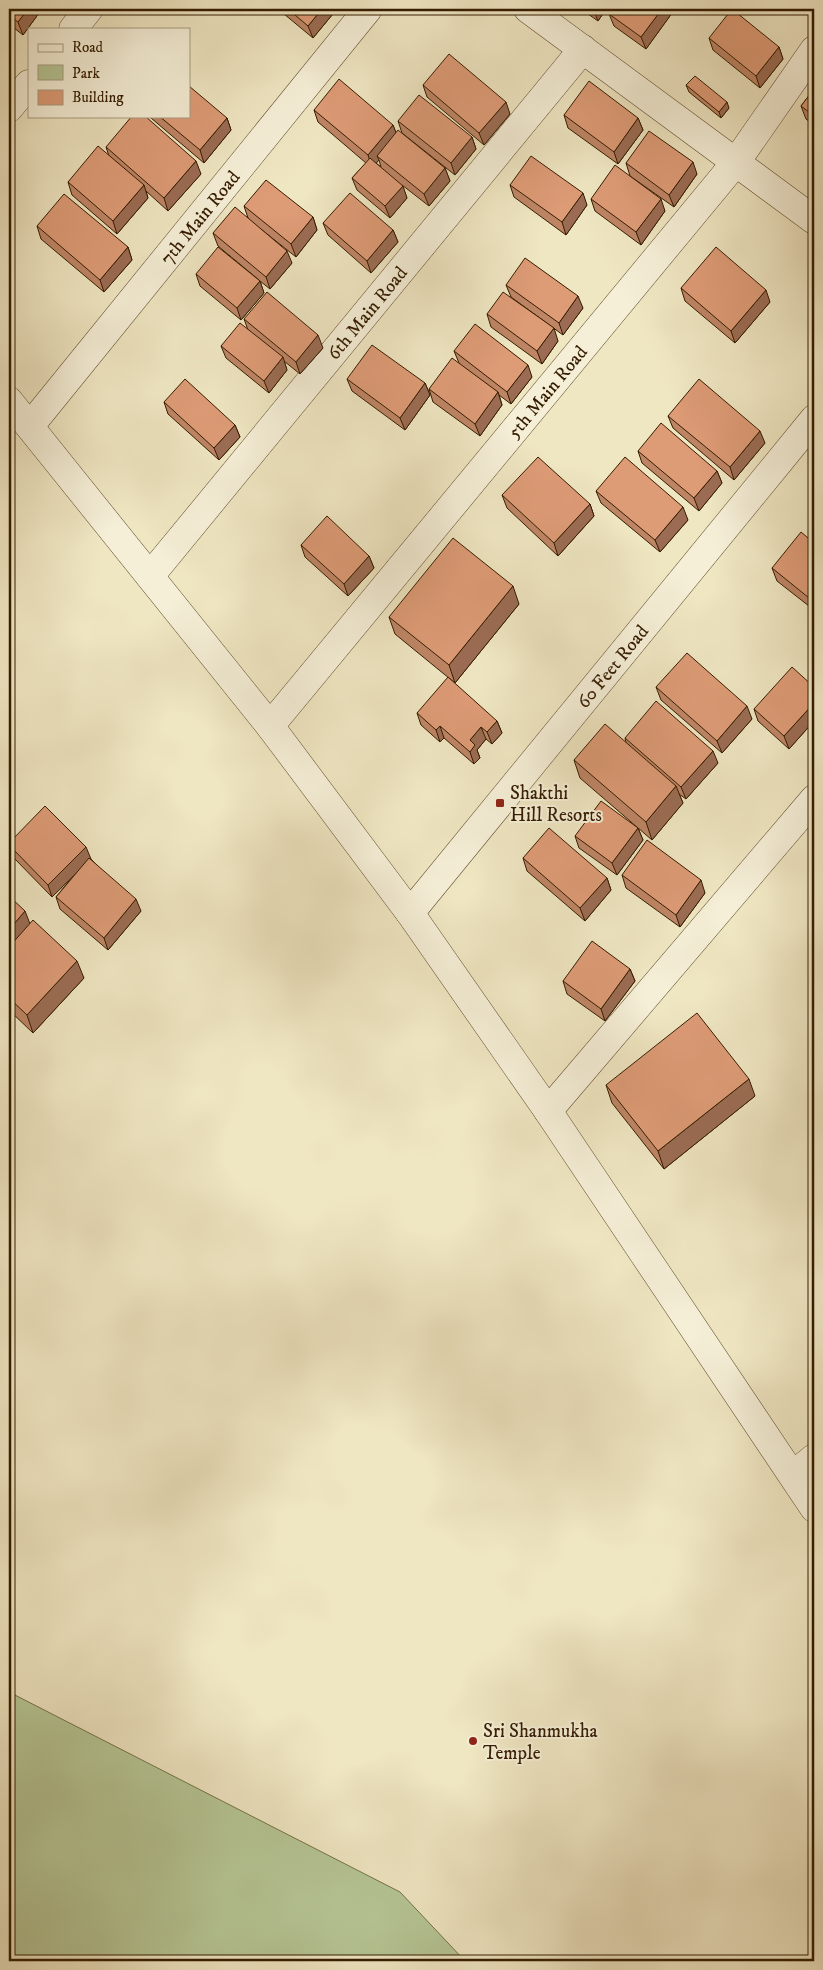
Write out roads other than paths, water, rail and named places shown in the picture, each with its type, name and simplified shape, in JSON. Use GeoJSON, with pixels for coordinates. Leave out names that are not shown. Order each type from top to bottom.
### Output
{"type":"FeatureCollection","features":[{"type":"Feature","properties":{"kind":"street"},"geometry":{"type":"LineString","coordinates":[[74,28],[89,9]]}},
{"type":"Feature","properties":{"kind":"street","name":"7th Main Road"},"geometry":{"type":"LineString","coordinates":[[30,426],[368,9]]}},
{"type":"Feature","properties":{"kind":"street"},"geometry":{"type":"LineString","coordinates":[[528,9],[814,220]]}},
{"type":"Feature","properties":{"kind":"street","name":"6th Main Road"},"geometry":{"type":"LineString","coordinates":[[150,576],[583,49]]}},
{"type":"Feature","properties":{"kind":"street","name":"5th Main Road"},"geometry":{"type":"LineString","coordinates":[[270,726],[736,162],[814,50]]}},
{"type":"Feature","properties":{"kind":"street"},"geometry":{"type":"LineString","coordinates":[[9,108],[28,85]]}},
{"type":"Feature","properties":{"kind":"street"},"geometry":{"type":"LineString","coordinates":[[9,401],[270,726],[410,913],[548,1111],[814,1508]]}},
{"type":"Feature","properties":{"kind":"street","name":"60 Feet Road"},"geometry":{"type":"LineString","coordinates":[[410,913],[814,419]]}},
{"type":"Feature","properties":{"kind":"street"},"geometry":{"type":"LineString","coordinates":[[548,1111],[814,799]]}},
{"type":"Feature","properties":{"kind":"street"},"geometry":{"type":"LineString","coordinates":[[793,1475],[814,1458]]}},
{"type":"Feature","properties":{"kind":"place","name":"Shakthi Hill Resorts"},"geometry":{"type":"Point","coordinates":[500,803]}},
{"type":"Feature","properties":{"kind":"place","name":"Sri Shanmukha Temple"},"geometry":{"type":"Point","coordinates":[473,1741]}}]}
